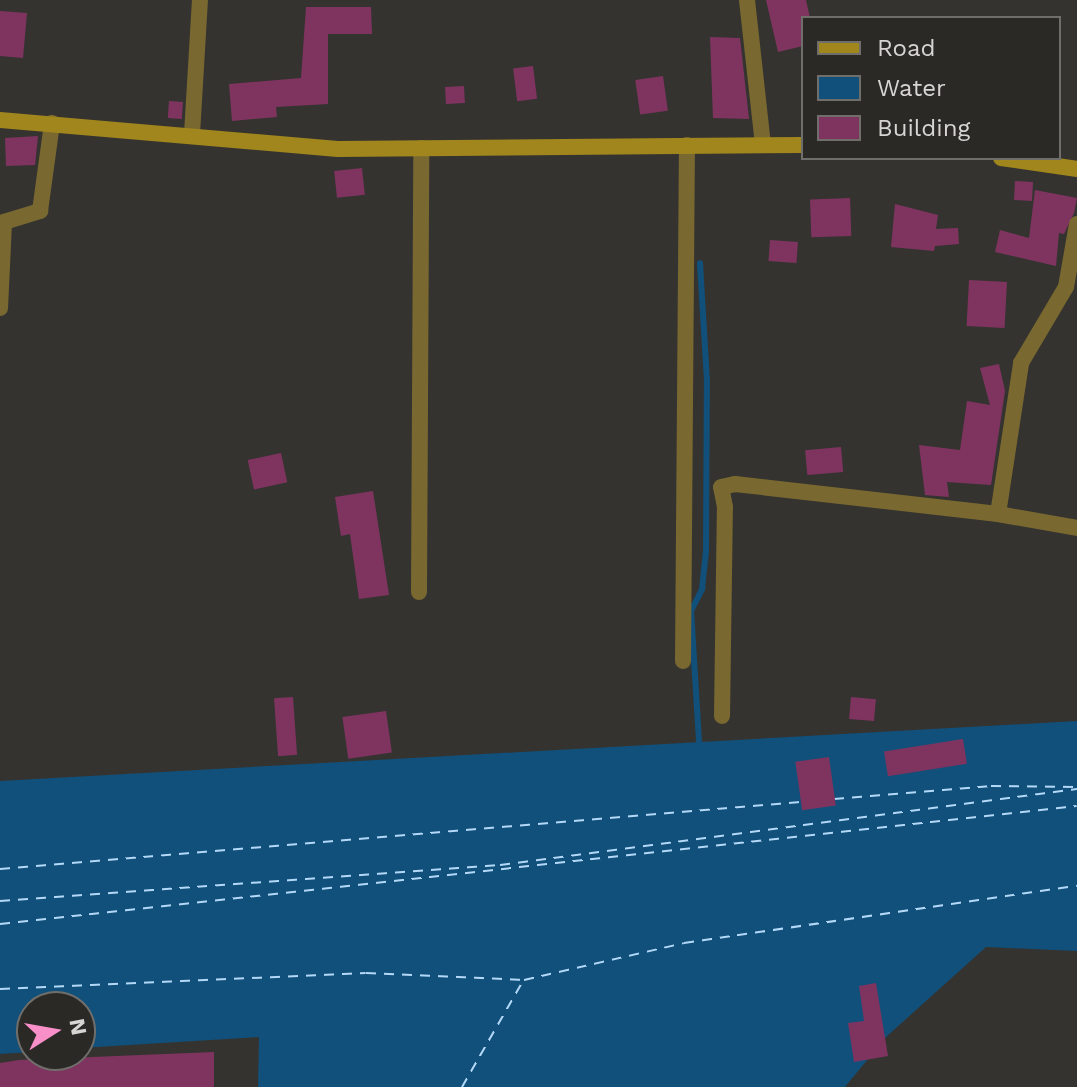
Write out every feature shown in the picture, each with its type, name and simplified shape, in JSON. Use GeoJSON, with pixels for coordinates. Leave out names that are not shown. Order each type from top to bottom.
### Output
{"type":"FeatureCollection","features":[{"type":"Feature","properties":{"kind":"main road"},"geometry":{"type":"LineString","coordinates":[[0,120],[192,134],[338,149],[801,145]]}},
{"type":"Feature","properties":{"kind":"main road"},"geometry":{"type":"LineString","coordinates":[[1015,160],[1077,169]]}},
{"type":"Feature","properties":{"kind":"street"},"geometry":{"type":"LineString","coordinates":[[192,134],[200,0]]}},
{"type":"Feature","properties":{"kind":"street"},"geometry":{"type":"LineString","coordinates":[[747,0],[763,144]]}},
{"type":"Feature","properties":{"kind":"street"},"geometry":{"type":"LineString","coordinates":[[0,308],[4,222],[40,211],[52,123]]}},
{"type":"Feature","properties":{"kind":"street"},"geometry":{"type":"LineString","coordinates":[[683,661],[687,145]]}},
{"type":"Feature","properties":{"kind":"street"},"geometry":{"type":"LineString","coordinates":[[419,592],[421,148]]}},
{"type":"Feature","properties":{"kind":"street"},"geometry":{"type":"LineString","coordinates":[[998,514],[1021,363],[1066,287],[1077,224]]}},
{"type":"Feature","properties":{"kind":"street"},"geometry":{"type":"LineString","coordinates":[[722,716],[725,507],[721,487],[735,484],[998,514],[1077,528]]}},
{"type":"Feature","properties":{"kind":"water"},"geometry":{"type":"Polygon","coordinates":[[[1077,721],[1077,951],[986,947],[886,1037],[845,1087],[258,1087],[259,1037],[96,1047],[96,991],[16,991],[16,1053],[0,1054],[0,781],[1077,721]]]}},
{"type":"Feature","properties":{"kind":"building"},"geometry":{"type":"Polygon","coordinates":[[[766,0],[806,0],[810,16],[801,16],[801,46],[778,52],[766,0]]]}},
{"type":"Feature","properties":{"kind":"building"},"geometry":{"type":"Polygon","coordinates":[[[306,7],[371,7],[372,34],[328,34],[328,104],[276,107],[277,117],[232,121],[229,84],[301,78],[306,7]]]}},
{"type":"Feature","properties":{"kind":"building"},"geometry":{"type":"Polygon","coordinates":[[[0,11],[27,13],[23,58],[0,56],[0,11]]]}},
{"type":"Feature","properties":{"kind":"building"},"geometry":{"type":"Polygon","coordinates":[[[710,37],[740,38],[749,119],[713,118],[710,37]]]}},
{"type":"Feature","properties":{"kind":"building"},"geometry":{"type":"Polygon","coordinates":[[[533,66],[537,99],[517,101],[513,68],[533,66]]]}},
{"type":"Feature","properties":{"kind":"building"},"geometry":{"type":"Polygon","coordinates":[[[663,76],[668,111],[640,115],[635,80],[663,76]]]}},
{"type":"Feature","properties":{"kind":"building"},"geometry":{"type":"Polygon","coordinates":[[[464,86],[465,103],[446,104],[445,87],[464,86]]]}},
{"type":"Feature","properties":{"kind":"building"},"geometry":{"type":"Polygon","coordinates":[[[169,101],[183,102],[182,119],[168,118],[169,101]]]}},
{"type":"Feature","properties":{"kind":"building"},"geometry":{"type":"Polygon","coordinates":[[[38,136],[35,165],[6,166],[5,138],[38,136]]]}},
{"type":"Feature","properties":{"kind":"building"},"geometry":{"type":"Polygon","coordinates":[[[362,168],[365,195],[337,198],[334,171],[362,168]]]}},
{"type":"Feature","properties":{"kind":"building"},"geometry":{"type":"Polygon","coordinates":[[[1015,181],[1033,182],[1032,201],[1014,200],[1015,181]]]}},
{"type":"Feature","properties":{"kind":"building"},"geometry":{"type":"Polygon","coordinates":[[[1035,190],[1077,198],[1064,234],[1059,233],[1056,266],[995,252],[1000,230],[1029,238],[1035,190]]]}},
{"type":"Feature","properties":{"kind":"building"},"geometry":{"type":"Polygon","coordinates":[[[850,198],[851,236],[811,237],[810,199],[850,198]]]}},
{"type":"Feature","properties":{"kind":"building"},"geometry":{"type":"Polygon","coordinates":[[[895,204],[938,215],[936,229],[958,228],[959,244],[935,246],[934,251],[891,247],[895,204]]]}},
{"type":"Feature","properties":{"kind":"building"},"geometry":{"type":"Polygon","coordinates":[[[770,240],[798,242],[796,263],[769,261],[770,240]]]}},
{"type":"Feature","properties":{"kind":"building"},"geometry":{"type":"Polygon","coordinates":[[[969,280],[1007,282],[1005,328],[967,326],[969,280]]]}},
{"type":"Feature","properties":{"kind":"building"},"geometry":{"type":"Polygon","coordinates":[[[999,364],[1005,391],[991,485],[947,482],[949,497],[925,495],[919,445],[960,450],[967,401],[990,405],[980,368],[999,364]]]}},
{"type":"Feature","properties":{"kind":"building"},"geometry":{"type":"Polygon","coordinates":[[[841,447],[843,472],[807,475],[805,450],[841,447]]]}},
{"type":"Feature","properties":{"kind":"building"},"geometry":{"type":"Polygon","coordinates":[[[281,453],[287,482],[254,489],[248,460],[281,453]]]}},
{"type":"Feature","properties":{"kind":"building"},"geometry":{"type":"Polygon","coordinates":[[[373,491],[389,595],[359,599],[350,534],[341,536],[335,497],[373,491]]]}},
{"type":"Feature","properties":{"kind":"building"},"geometry":{"type":"Polygon","coordinates":[[[293,697],[297,755],[278,756],[274,698],[293,697]]]}},
{"type":"Feature","properties":{"kind":"building"},"geometry":{"type":"Polygon","coordinates":[[[851,697],[876,699],[874,721],[849,719],[851,697]]]}},
{"type":"Feature","properties":{"kind":"building"},"geometry":{"type":"Polygon","coordinates":[[[386,711],[392,753],[348,759],[342,717],[386,711]]]}},
{"type":"Feature","properties":{"kind":"building"},"geometry":{"type":"Polygon","coordinates":[[[963,739],[967,764],[888,776],[884,752],[963,739]]]}},
{"type":"Feature","properties":{"kind":"building"},"geometry":{"type":"Polygon","coordinates":[[[829,757],[836,806],[802,810],[795,762],[829,757]]]}},
{"type":"Feature","properties":{"kind":"building"},"geometry":{"type":"Polygon","coordinates":[[[876,983],[888,1056],[854,1062],[848,1023],[864,1021],[859,986],[876,983]]]}},
{"type":"Feature","properties":{"kind":"building"},"geometry":{"type":"Polygon","coordinates":[[[214,1052],[214,1087],[0,1087],[0,1063],[16,1060],[16,1071],[96,1071],[96,1057],[214,1052]]]}},
{"type":"Feature","properties":{"kind":"waterway"},"geometry":{"type":"LineString","coordinates":[[699,741],[691,611],[702,589],[706,552],[707,381],[700,263]]}},
{"type":"Feature","properties":{"kind":"ferry route"},"geometry":{"type":"LineString","coordinates":[[834,799],[991,786],[1077,787]]}},
{"type":"Feature","properties":{"kind":"ferry route"},"geometry":{"type":"LineString","coordinates":[[0,901],[500,865],[1077,789]]}},
{"type":"Feature","properties":{"kind":"ferry route"},"geometry":{"type":"LineString","coordinates":[[0,869],[800,802]]}},
{"type":"Feature","properties":{"kind":"ferry route"},"geometry":{"type":"LineString","coordinates":[[0,924],[1077,806]]}},
{"type":"Feature","properties":{"kind":"ferry route"},"geometry":{"type":"LineString","coordinates":[[0,989],[366,973],[524,980],[684,943],[1077,886]]}},
{"type":"Feature","properties":{"kind":"ferry route"},"geometry":{"type":"LineString","coordinates":[[462,1087],[523,981]]}}]}
